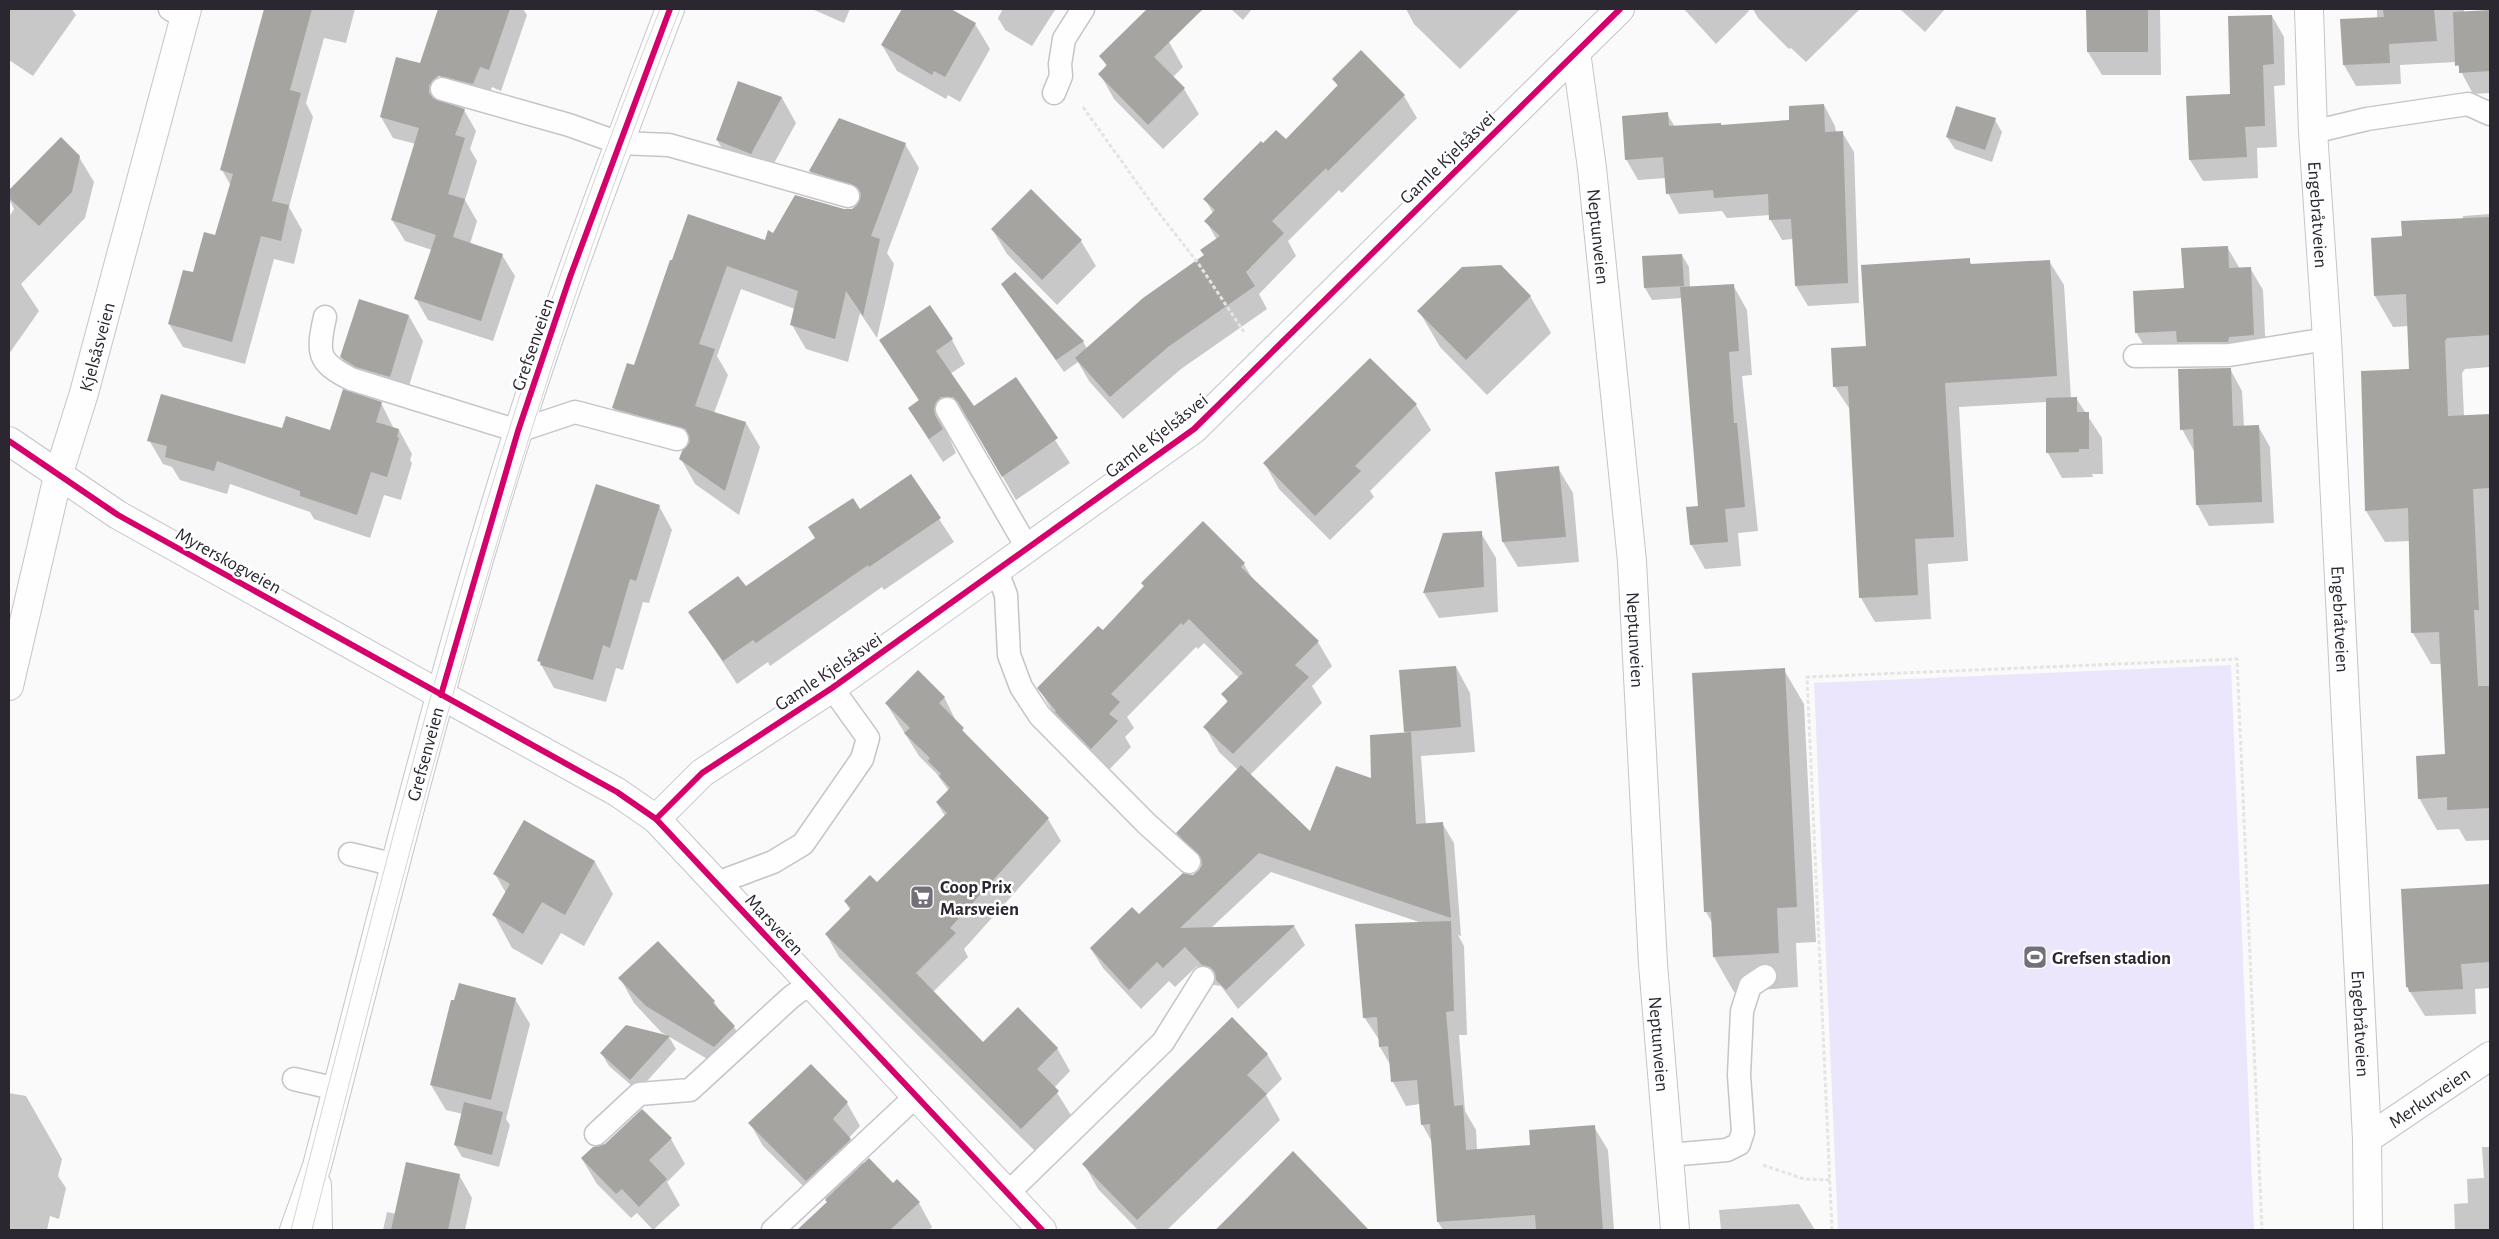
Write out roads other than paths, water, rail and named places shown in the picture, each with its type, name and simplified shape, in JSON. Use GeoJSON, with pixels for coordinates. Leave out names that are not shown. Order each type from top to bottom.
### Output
{"type":"FeatureCollection","features":[{"type":"Feature","properties":{"kind":"street","name":"Grefsenveien"},"geometry":{"type":"LineString","coordinates":[[294,1230],[317,1166],[440,695],[518,431],[619,143],[670,9]]}},
{"type":"Feature","properties":{"kind":"street","name":"Gamle Kjelsåsvei"},"geometry":{"type":"LineString","coordinates":[[656,819],[702,773],[832,688],[1194,429],[1263,362],[1364,258],[1620,9]]}},
{"type":"Feature","properties":{"kind":"street","name":"Engebråtveien"},"geometry":{"type":"LineString","coordinates":[[2309,9],[2313,132],[2327,339],[2367,1138],[2368,1230]]}},
{"type":"Feature","properties":{"kind":"street","name":"Kjelsåsveien"},"geometry":{"type":"LineString","coordinates":[[9,686],[58,476],[84,393],[181,12]]}},
{"type":"Feature","properties":{"kind":"street","name":"Neptunveien"},"geometry":{"type":"LineString","coordinates":[[1576,52],[1592,168],[1632,561],[1653,964],[1675,1230]]}},
{"type":"Feature","properties":{"kind":"street","name":"Myrerskogveien"},"geometry":{"type":"LineString","coordinates":[[9,442],[118,516],[440,695]]}},
{"type":"Feature","properties":{"kind":"street","name":"Marsveien"},"geometry":{"type":"LineString","coordinates":[[440,695],[617,792],[656,819],[916,1096],[1009,1192],[1042,1230]]}},
{"type":"Feature","properties":{"kind":"street","name":"Merkurveien"},"geometry":{"type":"LineString","coordinates":[[2367,1138],[2490,1056]]}},
{"type":"Feature","properties":{"kind":"street","name":"Grefsenveien"},"geometry":{"type":"LineString","coordinates":[[317,1166],[318,1230]]}},
{"type":"Feature","properties":{"kind":"lane"},"geometry":{"type":"LineString","coordinates":[[1054,93],[1061,76],[1060,64],[1064,40],[1083,9]]}},
{"type":"Feature","properties":{"kind":"lane"},"geometry":{"type":"LineString","coordinates":[[442,89],[569,125],[619,143],[669,144],[848,196]]}},
{"type":"Feature","properties":{"kind":"lane"},"geometry":{"type":"LineString","coordinates":[[2313,132],[2367,119],[2468,104],[2490,114]]}},
{"type":"Feature","properties":{"kind":"lane"},"geometry":{"type":"LineString","coordinates":[[325,317],[320,340],[321,356],[333,370],[351,379],[518,431],[575,412],[677,440]]}},
{"type":"Feature","properties":{"kind":"lane"},"geometry":{"type":"LineString","coordinates":[[2134,356],[2229,355],[2327,339]]}},
{"type":"Feature","properties":{"kind":"lane"},"geometry":{"type":"LineString","coordinates":[[948,409],[1028,549]]}},
{"type":"Feature","properties":{"kind":"lane"},"geometry":{"type":"LineString","coordinates":[[997,571],[1006,595],[1009,654],[1021,687],[1040,716],[1146,824],[1189,862]]}},
{"type":"Feature","properties":{"kind":"lane"},"geometry":{"type":"LineString","coordinates":[[717,883],[772,862],[803,844],[862,759],[868,738],[832,688]]}},
{"type":"Feature","properties":{"kind":"lane"},"geometry":{"type":"LineString","coordinates":[[350,854],[396,865]]}},
{"type":"Feature","properties":{"kind":"lane"},"geometry":{"type":"LineString","coordinates":[[1669,1154],[1727,1150],[1738,1144],[1743,1132],[1739,1075],[1742,1011],[1750,986],[1765,976]]}},
{"type":"Feature","properties":{"kind":"lane"},"geometry":{"type":"LineString","coordinates":[[1009,1192],[1163,1042],[1203,978]]}},
{"type":"Feature","properties":{"kind":"lane"},"geometry":{"type":"LineString","coordinates":[[596,1134],[639,1094],[690,1090],[790,998],[810,983]]}},
{"type":"Feature","properties":{"kind":"lane"},"geometry":{"type":"LineString","coordinates":[[294,1080],[337,1089]]}},
{"type":"Feature","properties":{"kind":"lane"},"geometry":{"type":"LineString","coordinates":[[773,1230],[916,1096]]}},
{"type":"Feature","properties":{"kind":"tram line"},"geometry":{"type":"LineString","coordinates":[[291,1230],[406,786],[501,455],[565,261],[660,9]]}},
{"type":"Feature","properties":{"kind":"tram line"},"geometry":{"type":"LineString","coordinates":[[312,1230],[433,767],[522,461],[571,309],[623,159],[680,9]]}},
{"type":"Feature","properties":{"kind":"place","name":"Coop Prix Marsveien"},"geometry":{"type":"Point","coordinates":[922,897]}},
{"type":"Feature","properties":{"kind":"place","name":"Grefsen stadion"},"geometry":{"type":"Point","coordinates":[2035,957]}}]}
